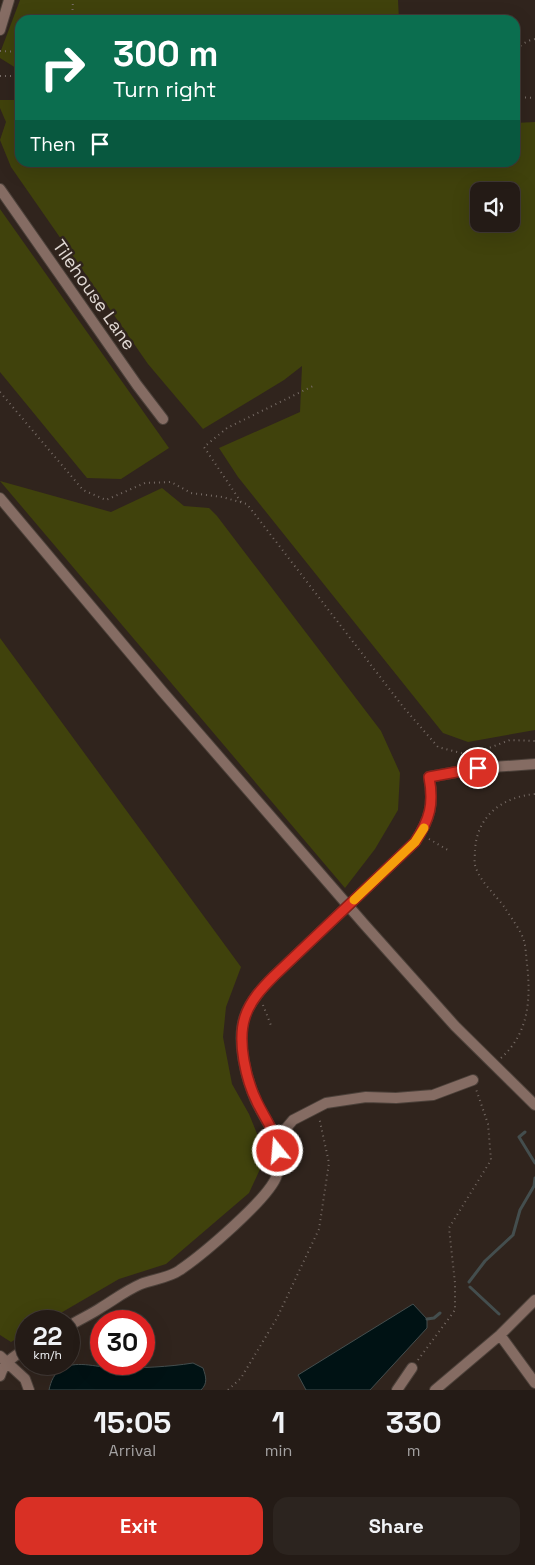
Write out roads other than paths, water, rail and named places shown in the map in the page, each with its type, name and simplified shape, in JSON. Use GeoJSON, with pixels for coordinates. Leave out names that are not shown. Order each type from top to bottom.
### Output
{"type":"FeatureCollection","features":[{"type":"Feature","properties":{"kind":"street"},"geometry":{"type":"LineString","coordinates":[[0,30],[9,0]]}},
{"type":"Feature","properties":{"kind":"street","name":"Tilehouse Lane"},"geometry":{"type":"LineString","coordinates":[[0,189],[137,385],[163,419]]}},
{"type":"Feature","properties":{"kind":"street"},"geometry":{"type":"LineString","coordinates":[[0,498],[162,691],[364,924],[455,1026],[535,1105]]}},
{"type":"Feature","properties":{"kind":"street"},"geometry":{"type":"LineString","coordinates":[[80,1320],[124,1292],[179,1271],[255,1206],[277,1176],[280,1163],[277,1139],[256,1101],[245,1068],[242,1026],[246,1014],[258,992],[418,838],[430,814],[432,794],[429,777],[478,768],[535,764]]}},
{"type":"Feature","properties":{"kind":"street"},"geometry":{"type":"LineString","coordinates":[[277,1139],[293,1120],[326,1103],[366,1097],[396,1098],[433,1095],[474,1080]]}},
{"type":"Feature","properties":{"kind":"street"},"geometry":{"type":"LineString","coordinates":[[435,1390],[500,1335],[535,1301]]}},
{"type":"Feature","properties":{"kind":"street"},"geometry":{"type":"LineString","coordinates":[[500,1335],[535,1383]]}},
{"type":"Feature","properties":{"kind":"street"},"geometry":{"type":"LineString","coordinates":[[0,1376],[4,1359]]}},
{"type":"Feature","properties":{"kind":"street"},"geometry":{"type":"LineString","coordinates":[[4,1359],[25,1379],[29,1390]]}},
{"type":"Feature","properties":{"kind":"street"},"geometry":{"type":"LineString","coordinates":[[397,1390],[412,1368]]}},
{"type":"Feature","properties":{"kind":"waterway"},"geometry":{"type":"LineString","coordinates":[[525,1132],[519,1137],[535,1163]]}},
{"type":"Feature","properties":{"kind":"waterway"},"geometry":{"type":"LineString","coordinates":[[469,1282],[485,1261],[513,1235],[520,1210],[534,1186],[535,1178]]}},
{"type":"Feature","properties":{"kind":"waterway"},"geometry":{"type":"LineString","coordinates":[[470,1287],[499,1314]]}},
{"type":"Feature","properties":{"kind":"waterway"},"geometry":{"type":"LineString","coordinates":[[427,1319],[434,1318],[440,1313]]}}]}
